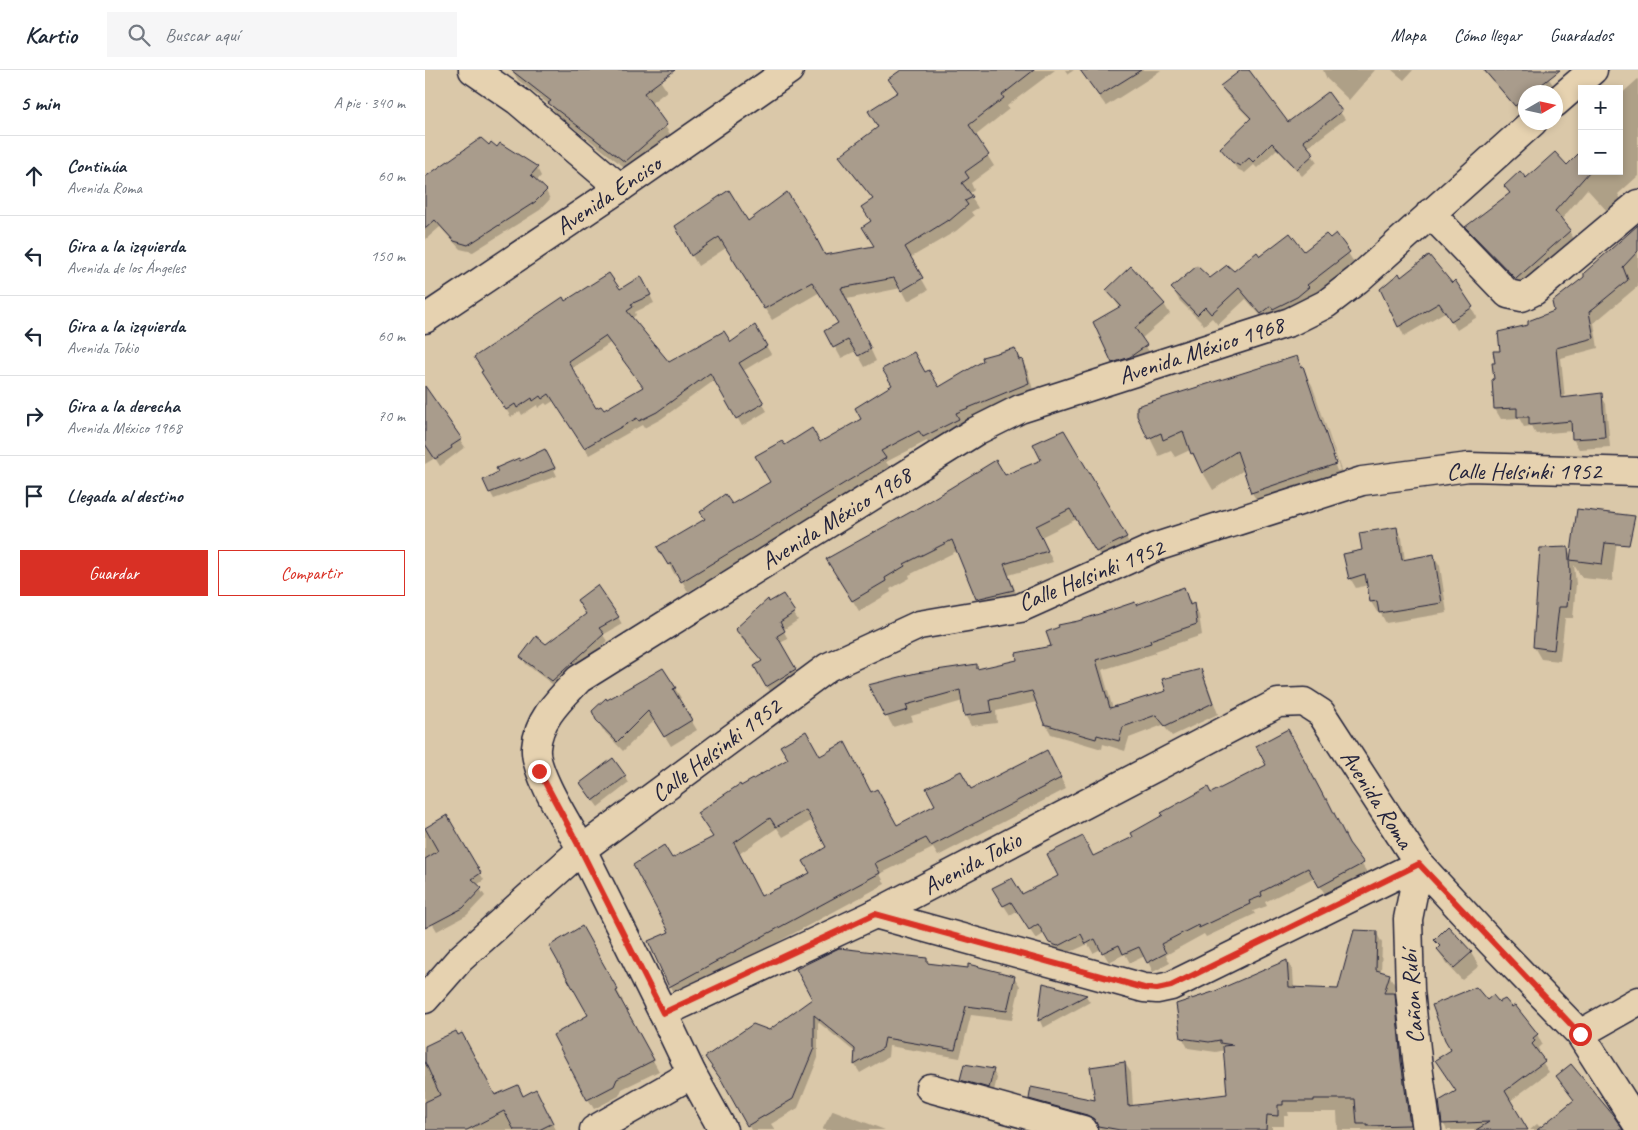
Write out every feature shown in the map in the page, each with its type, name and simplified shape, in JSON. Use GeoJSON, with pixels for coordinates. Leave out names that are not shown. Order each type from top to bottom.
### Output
{"type":"FeatureCollection","features":[{"type":"Feature","properties":{"kind":"street"},"geometry":{"type":"LineString","coordinates":[[473,70],[518,101],[620,188]]}},
{"type":"Feature","properties":{"kind":"street","name":"Avenida Enciso"},"geometry":{"type":"LineString","coordinates":[[425,319],[620,188],[789,70]]}},
{"type":"Feature","properties":{"kind":"street"},"geometry":{"type":"LineString","coordinates":[[1563,96],[1593,70]]}},
{"type":"Feature","properties":{"kind":"street","name":"Avenida México 1968"},"geometry":{"type":"LineString","coordinates":[[723,1130],[692,1074],[581,850],[539,771],[535,749],[541,725],[558,701],[579,679],[976,430],[1020,409],[1290,322],[1326,304],[1357,280],[1524,130]]}},
{"type":"Feature","properties":{"kind":"street"},"geometry":{"type":"LineString","coordinates":[[1430,213],[1507,294],[1522,296],[1534,290],[1638,204]]}},
{"type":"Feature","properties":{"kind":"street","name":"Calle Helsinki 1952"},"geometry":{"type":"LineString","coordinates":[[425,998],[460,959],[581,850],[828,667],[919,625],[1020,608],[1156,547],[1362,481],[1469,466],[1638,472]]}},
{"type":"Feature","properties":{"kind":"street","name":"Avenida Roma"},"geometry":{"type":"LineString","coordinates":[[1278,703],[1304,702],[1321,714],[1419,864],[1580,1034],[1638,1125]]}},
{"type":"Feature","properties":{"kind":"street","name":"Avenida Tokio"},"geometry":{"type":"LineString","coordinates":[[663,1013],[875,914],[1278,703]]}},
{"type":"Feature","properties":{"kind":"street"},"geometry":{"type":"LineString","coordinates":[[875,914],[1144,988],[1157,989],[1171,986],[1419,864]]}},
{"type":"Feature","properties":{"kind":"street","name":"Cañon Rubí"},"geometry":{"type":"LineString","coordinates":[[1419,864],[1408,919],[1408,936],[1410,990],[1427,1130]]}},
{"type":"Feature","properties":{"kind":"street"},"geometry":{"type":"LineString","coordinates":[[1580,1034],[1638,1001]]}},
{"type":"Feature","properties":{"kind":"street"},"geometry":{"type":"LineString","coordinates":[[594,1130],[692,1074]]}},
{"type":"Feature","properties":{"kind":"street"},"geometry":{"type":"LineString","coordinates":[[930,1088],[1083,1130]]}},
{"type":"Feature","properties":{"kind":"building"},"geometry":{"type":"Polygon","coordinates":[[[511,70],[675,70],[644,93],[667,125],[625,162],[548,103],[551,101],[511,70]]]}},
{"type":"Feature","properties":{"kind":"building"},"geometry":{"type":"Polygon","coordinates":[[[901,70],[1034,70],[1002,95],[1004,98],[969,125],[989,155],[965,172],[969,178],[962,183],[973,197],[965,201],[968,205],[949,221],[905,247],[923,278],[901,291],[894,278],[841,288],[871,349],[858,356],[848,340],[833,348],[824,331],[838,323],[812,282],[764,309],[719,237],[691,256],[675,226],[729,190],[748,221],[787,192],[812,230],[825,255],[874,246],[862,227],[871,221],[861,207],[873,199],[839,156],[878,127],[868,111],[898,92],[888,79],[901,70]]]}},
{"type":"Feature","properties":{"kind":"building"},"geometry":{"type":"Polygon","coordinates":[[[1080,70],[1141,70],[1099,96],[1080,70]]]}},
{"type":"Feature","properties":{"kind":"building"},"geometry":{"type":"Polygon","coordinates":[[[1241,70],[1249,70],[1288,122],[1328,92],[1342,111],[1303,141],[1314,154],[1297,169],[1272,143],[1253,162],[1249,158],[1240,166],[1232,162],[1220,148],[1251,118],[1220,86],[1241,70]]]}},
{"type":"Feature","properties":{"kind":"building"},"geometry":{"type":"Polygon","coordinates":[[[1484,70],[1560,70],[1541,85],[1518,85],[1518,104],[1515,106],[1484,70]]]}},
{"type":"Feature","properties":{"kind":"building"},"geometry":{"type":"Polygon","coordinates":[[[481,138],[489,145],[491,142],[497,147],[500,143],[538,167],[531,175],[547,190],[535,202],[468,245],[454,241],[435,220],[425,229],[425,177],[481,138]]]}},
{"type":"Feature","properties":{"kind":"building"},"geometry":{"type":"Polygon","coordinates":[[[1555,152],[1567,165],[1578,154],[1578,175],[1586,175],[1555,211],[1571,230],[1516,279],[1465,227],[1510,193],[1504,186],[1520,171],[1526,178],[1555,152]]]}},
{"type":"Feature","properties":{"kind":"building"},"geometry":{"type":"Polygon","coordinates":[[[1638,225],[1638,251],[1623,267],[1628,280],[1589,312],[1594,338],[1556,348],[1561,398],[1602,393],[1605,437],[1572,439],[1571,421],[1529,425],[1529,417],[1517,417],[1517,408],[1494,409],[1492,363],[1495,363],[1493,351],[1500,351],[1498,332],[1528,325],[1528,321],[1554,311],[1552,302],[1584,277],[1584,273],[1638,225]]]}},
{"type":"Feature","properties":{"kind":"building"},"geometry":{"type":"Polygon","coordinates":[[[1290,233],[1304,251],[1326,234],[1330,238],[1336,233],[1350,252],[1307,285],[1309,287],[1297,297],[1273,309],[1271,306],[1261,314],[1239,288],[1211,314],[1205,307],[1197,315],[1171,288],[1197,266],[1210,278],[1227,265],[1234,271],[1257,252],[1260,256],[1290,233]]]}},
{"type":"Feature","properties":{"kind":"building"},"geometry":{"type":"Polygon","coordinates":[[[1429,255],[1452,283],[1455,280],[1473,307],[1451,321],[1439,303],[1398,327],[1380,289],[1399,273],[1401,277],[1429,255]]]}},
{"type":"Feature","properties":{"kind":"building"},"geometry":{"type":"Polygon","coordinates":[[[1131,266],[1165,304],[1135,328],[1147,345],[1130,357],[1112,363],[1093,322],[1121,306],[1106,290],[1131,266]]]}},
{"type":"Feature","properties":{"kind":"building"},"geometry":{"type":"Polygon","coordinates":[[[609,273],[620,289],[641,276],[651,295],[631,304],[633,307],[627,311],[669,362],[724,331],[731,342],[755,325],[767,346],[739,363],[764,403],[736,419],[710,373],[657,412],[639,421],[637,418],[584,448],[549,394],[542,399],[540,396],[533,401],[532,398],[517,408],[515,404],[506,410],[481,372],[483,371],[474,357],[563,297],[565,301],[609,273]],[[605,336],[568,361],[596,408],[601,406],[604,410],[643,387],[605,336]]]}},
{"type":"Feature","properties":{"kind":"building"},"geometry":{"type":"Polygon","coordinates":[[[1015,348],[1019,360],[1022,359],[1029,383],[956,413],[959,419],[923,437],[919,431],[881,451],[886,458],[681,582],[671,563],[668,565],[657,547],[705,519],[700,512],[725,494],[732,504],[770,482],[755,456],[782,441],[785,445],[812,428],[820,442],[861,419],[855,408],[892,385],[882,369],[914,352],[925,372],[929,370],[939,387],[983,361],[982,357],[1015,348]]]}},
{"type":"Feature","properties":{"kind":"building"},"geometry":{"type":"Polygon","coordinates":[[[1297,356],[1301,367],[1303,366],[1336,464],[1251,493],[1237,451],[1202,473],[1193,453],[1191,454],[1183,431],[1163,440],[1161,433],[1148,439],[1137,416],[1137,406],[1297,356]]]}},
{"type":"Feature","properties":{"kind":"building"},"geometry":{"type":"Polygon","coordinates":[[[425,386],[462,439],[435,459],[425,444],[425,386]]]}},
{"type":"Feature","properties":{"kind":"building"},"geometry":{"type":"Polygon","coordinates":[[[1064,430],[1127,537],[1096,552],[1070,509],[1036,526],[1048,551],[1004,564],[1014,590],[976,599],[952,540],[904,564],[905,566],[885,578],[886,581],[852,601],[826,559],[916,509],[996,460],[1005,475],[1041,460],[1033,444],[1064,430]]]}},
{"type":"Feature","properties":{"kind":"building"},"geometry":{"type":"Polygon","coordinates":[[[545,449],[555,468],[489,493],[483,480],[498,472],[496,468],[519,458],[520,461],[545,449]]]}},
{"type":"Feature","properties":{"kind":"building"},"geometry":{"type":"Polygon","coordinates":[[[1577,509],[1635,516],[1629,545],[1605,543],[1602,564],[1570,560],[1577,509]]]}},
{"type":"Feature","properties":{"kind":"building"},"geometry":{"type":"Polygon","coordinates":[[[1397,527],[1402,560],[1434,554],[1442,603],[1379,613],[1377,601],[1370,602],[1365,574],[1349,579],[1343,554],[1362,550],[1359,533],[1397,527]]]}},
{"type":"Feature","properties":{"kind":"building"},"geometry":{"type":"Polygon","coordinates":[[[1568,547],[1570,572],[1567,607],[1559,607],[1554,650],[1533,647],[1540,548],[1568,547]]]}},
{"type":"Feature","properties":{"kind":"building"},"geometry":{"type":"Polygon","coordinates":[[[597,585],[619,617],[599,628],[604,634],[552,681],[520,657],[536,636],[546,644],[586,614],[577,600],[597,585]]]}},
{"type":"Feature","properties":{"kind":"building"},"geometry":{"type":"Polygon","coordinates":[[[1184,587],[1190,605],[1194,603],[1197,624],[1150,640],[1151,643],[1096,660],[1110,708],[1166,691],[1162,679],[1201,669],[1213,703],[1165,726],[1156,715],[1123,727],[1119,741],[1097,735],[1096,739],[1044,724],[1032,691],[990,700],[992,712],[964,716],[960,690],[906,705],[908,710],[885,717],[868,685],[916,673],[977,664],[977,669],[1017,660],[1016,653],[1051,646],[1046,632],[1059,627],[1058,625],[1078,621],[1135,602],[1136,605],[1184,587]]]}},
{"type":"Feature","properties":{"kind":"building"},"geometry":{"type":"Polygon","coordinates":[[[783,594],[795,612],[780,622],[785,631],[777,636],[796,669],[766,687],[754,666],[762,661],[735,629],[768,599],[769,602],[783,594]]]}},
{"type":"Feature","properties":{"kind":"building"},"geometry":{"type":"Polygon","coordinates":[[[663,668],[676,688],[673,689],[692,720],[664,737],[648,711],[617,742],[596,720],[592,711],[606,698],[607,700],[663,668]]]}},
{"type":"Feature","properties":{"kind":"building"},"geometry":{"type":"Polygon","coordinates":[[[1288,729],[1349,843],[1364,863],[1319,887],[1308,868],[1261,892],[1262,896],[1249,901],[1250,904],[1199,928],[1198,925],[1161,944],[1166,953],[1147,963],[1139,947],[1123,954],[1119,945],[1102,953],[1095,939],[1086,944],[1081,934],[1058,946],[1049,943],[1038,924],[1029,930],[1011,902],[1003,906],[992,888],[1012,878],[1022,894],[1058,876],[1047,854],[1083,836],[1093,856],[1133,837],[1131,833],[1163,815],[1161,813],[1208,787],[1211,793],[1266,765],[1256,746],[1288,729]]]}},
{"type":"Feature","properties":{"kind":"building"},"geometry":{"type":"Polygon","coordinates":[[[806,731],[820,756],[845,742],[871,792],[877,789],[897,825],[935,805],[926,788],[961,771],[971,789],[1047,750],[1061,778],[931,846],[926,838],[875,863],[880,873],[669,987],[648,941],[669,932],[633,865],[664,845],[672,858],[713,837],[697,813],[740,784],[741,786],[788,759],[780,746],[806,731]],[[806,810],[776,827],[770,818],[734,843],[761,896],[810,873],[803,861],[826,847],[806,810]]]}},
{"type":"Feature","properties":{"kind":"building"},"geometry":{"type":"Polygon","coordinates":[[[613,758],[626,776],[593,801],[580,783],[613,758]]]}},
{"type":"Feature","properties":{"kind":"building"},"geometry":{"type":"Polygon","coordinates":[[[447,815],[481,873],[472,879],[482,888],[463,908],[425,928],[425,859],[438,851],[425,828],[447,815]]]}},
{"type":"Feature","properties":{"kind":"building"},"geometry":{"type":"Polygon","coordinates":[[[582,926],[654,1060],[617,1079],[614,1086],[587,1100],[553,1035],[588,1015],[549,946],[582,926]]]}},
{"type":"Feature","properties":{"kind":"building"},"geometry":{"type":"Polygon","coordinates":[[[1448,926],[1472,952],[1454,968],[1437,949],[1440,946],[1434,940],[1448,926]]]}},
{"type":"Feature","properties":{"kind":"building"},"geometry":{"type":"Polygon","coordinates":[[[1354,930],[1377,931],[1376,970],[1390,974],[1384,993],[1395,993],[1401,1061],[1410,1125],[1367,1126],[1367,1124],[1357,1124],[1355,1099],[1314,1099],[1314,1101],[1283,1101],[1283,1105],[1278,1105],[1278,1116],[1267,1115],[1266,1130],[1120,1130],[1098,1126],[1094,1119],[1087,1115],[1029,1099],[1031,1087],[1095,1100],[1090,1067],[1125,1062],[1128,1106],[1227,1094],[1223,1046],[1233,1045],[1220,1043],[1220,1040],[1209,1042],[1181,1038],[1176,1004],[1213,992],[1287,960],[1289,987],[1338,989],[1354,930]]]}},
{"type":"Feature","properties":{"kind":"building"},"geometry":{"type":"Polygon","coordinates":[[[839,948],[927,958],[927,963],[968,968],[968,964],[1015,976],[1007,1011],[966,1006],[955,1050],[885,1038],[883,1048],[854,1065],[855,1049],[814,1015],[814,1048],[793,1099],[747,1126],[722,1081],[705,1057],[753,1024],[769,1030],[812,999],[796,969],[839,948]]]}},
{"type":"Feature","properties":{"kind":"building"},"geometry":{"type":"Polygon","coordinates":[[[1043,983],[1087,995],[1038,1021],[1043,983]]]}},
{"type":"Feature","properties":{"kind":"building"},"geometry":{"type":"Polygon","coordinates":[[[1476,987],[1487,1000],[1493,995],[1499,1002],[1505,999],[1512,1007],[1515,1005],[1538,1034],[1533,1038],[1535,1041],[1532,1044],[1545,1061],[1505,1091],[1528,1130],[1476,1130],[1489,1122],[1442,1124],[1439,1101],[1456,1091],[1435,1060],[1451,1050],[1445,1040],[1432,1005],[1476,987]]]}},
{"type":"Feature","properties":{"kind":"building"},"geometry":{"type":"Polygon","coordinates":[[[456,1031],[458,1035],[462,1033],[495,1095],[518,1085],[523,1096],[536,1089],[553,1123],[539,1130],[514,1130],[504,1111],[467,1130],[425,1130],[425,1102],[440,1095],[425,1062],[425,1046],[456,1031]]]}},
{"type":"Feature","properties":{"kind":"building"},"geometry":{"type":"Polygon","coordinates":[[[964,1064],[994,1069],[989,1088],[960,1080],[964,1064]]]}},
{"type":"Feature","properties":{"kind":"building"},"geometry":{"type":"Polygon","coordinates":[[[1571,1064],[1623,1130],[1537,1130],[1574,1100],[1556,1076],[1571,1064]]]}},
{"type":"Feature","properties":{"kind":"route"},"geometry":{"type":"LineString","coordinates":[[539,771],[663,1013],[875,914],[1144,988],[1157,989],[1171,986],[1419,864],[1580,1034]]}}]}
